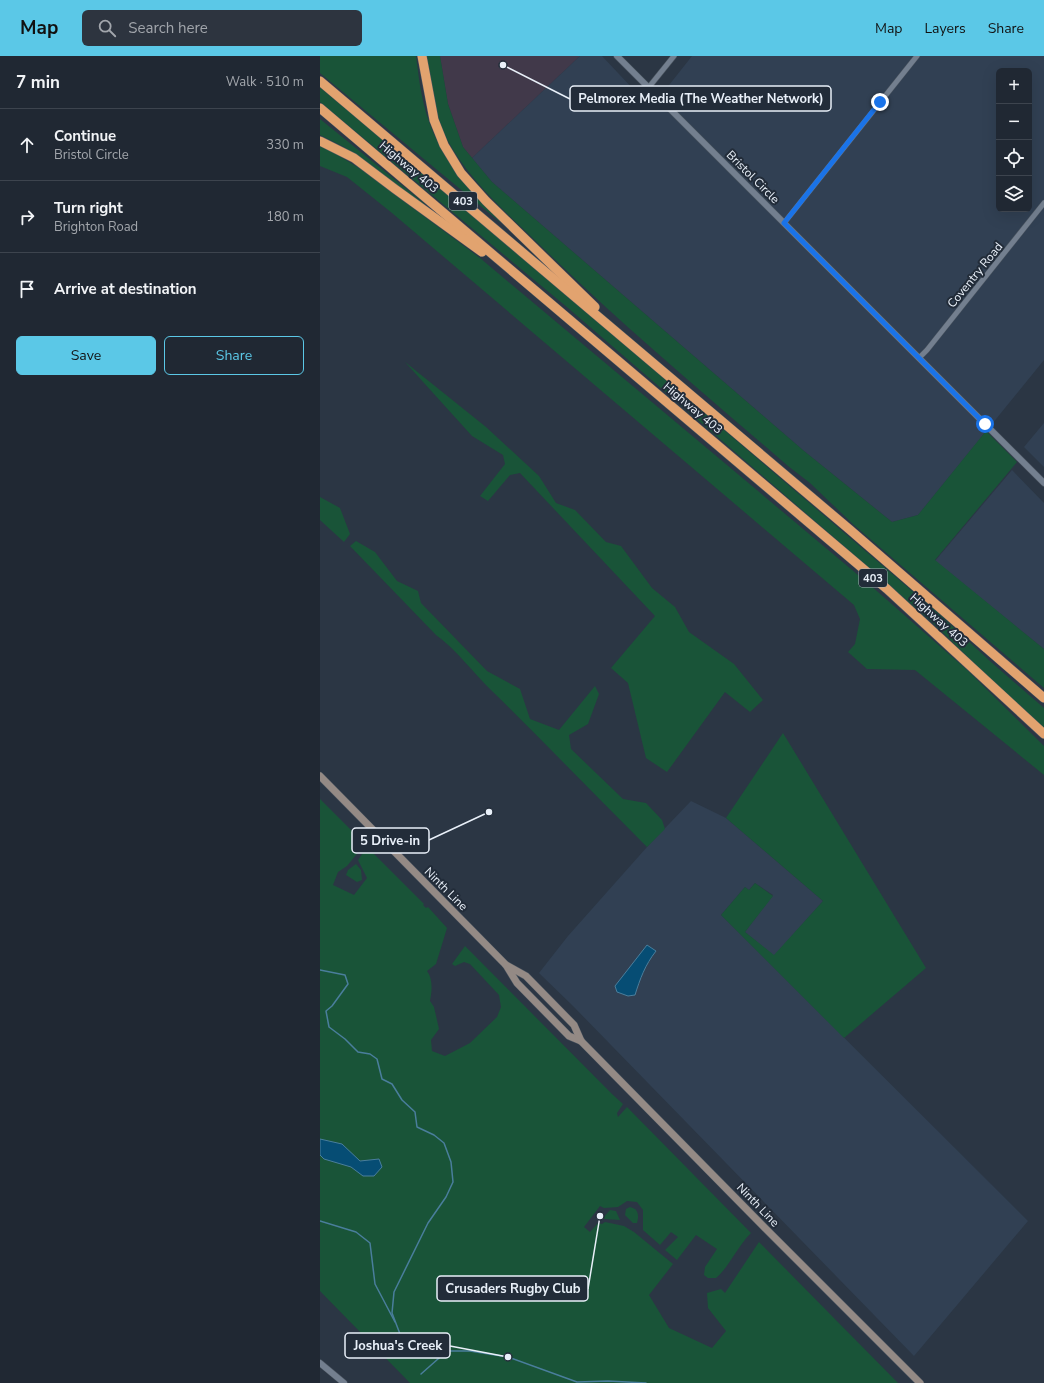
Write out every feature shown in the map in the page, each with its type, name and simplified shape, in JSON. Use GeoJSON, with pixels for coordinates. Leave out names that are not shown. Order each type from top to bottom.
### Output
{"type":"FeatureCollection","features":[{"type":"Feature","properties":{"kind":"highway"},"geometry":{"type":"LineString","coordinates":[[422,56],[434,120],[444,145],[461,173],[486,201],[592,303],[605,321]]}},
{"type":"Feature","properties":{"kind":"highway","name":"Highway 403"},"geometry":{"type":"LineString","coordinates":[[320,81],[605,321],[1044,698]]}},
{"type":"Feature","properties":{"kind":"highway","name":"Highway 403"},"geometry":{"type":"LineString","coordinates":[[320,108],[887,589],[1044,734]]}},
{"type":"Feature","properties":{"kind":"highway"},"geometry":{"type":"LineString","coordinates":[[320,141],[354,158],[511,271]]}},
{"type":"Feature","properties":{"kind":"main road","name":"Ninth Line"},"geometry":{"type":"LineString","coordinates":[[320,776],[506,965],[517,983],[569,1036],[581,1041]]}},
{"type":"Feature","properties":{"kind":"main road","name":"Ninth Line"},"geometry":{"type":"LineString","coordinates":[[506,965],[526,976],[574,1025],[581,1041],[920,1383]]}},
{"type":"Feature","properties":{"kind":"street","name":"Bristol Circle"},"geometry":{"type":"LineString","coordinates":[[617,56],[1044,483]]}},
{"type":"Feature","properties":{"kind":"street"},"geometry":{"type":"LineString","coordinates":[[649,87],[674,56]]}},
{"type":"Feature","properties":{"kind":"street"},"geometry":{"type":"LineString","coordinates":[[784,223],[917,56]]}},
{"type":"Feature","properties":{"kind":"street","name":"Coventry Road"},"geometry":{"type":"LineString","coordinates":[[919,358],[927,350],[1044,203]]}},
{"type":"Feature","properties":{"kind":"street"},"geometry":{"type":"LineString","coordinates":[[320,1363],[344,1383]]}},
{"type":"Feature","properties":{"kind":"shaded area"},"geometry":{"type":"Polygon","coordinates":[[[440,56],[580,56],[472,158],[463,147],[448,104],[440,56]]]}},
{"type":"Feature","properties":{"kind":"shaded area"},"geometry":{"type":"Polygon","coordinates":[[[580,56],[602,56],[651,108],[692,56],[1044,56],[1044,360],[918,515],[892,522],[804,451],[492,182],[472,158],[580,56]]]}},
{"type":"Feature","properties":{"kind":"shaded area"},"geometry":{"type":"Polygon","coordinates":[[[1044,423],[1044,467],[1024,447],[1044,423]]]}},
{"type":"Feature","properties":{"kind":"shaded area"},"geometry":{"type":"Polygon","coordinates":[[[1012,470],[1044,503],[1044,649],[935,561],[1012,470]]]}},
{"type":"Feature","properties":{"kind":"shaded area"},"geometry":{"type":"Polygon","coordinates":[[[691,801],[726,818],[823,901],[774,956],[745,932],[773,895],[755,883],[749,890],[745,887],[721,915],[1028,1221],[914,1356],[573,1006],[539,973],[568,936],[647,847],[691,801]]]}},
{"type":"Feature","properties":{"kind":"green space"},"geometry":{"type":"Polygon","coordinates":[[[320,56],[416,56],[421,91],[427,115],[433,133],[441,149],[462,180],[501,221],[500,222],[320,73],[320,56]]]}},
{"type":"Feature","properties":{"kind":"green space"},"geometry":{"type":"Polygon","coordinates":[[[427,56],[440,56],[448,104],[463,147],[492,182],[804,451],[892,522],[918,515],[986,431],[1017,462],[935,560],[1044,649],[1044,688],[854,525],[810,483],[788,466],[634,332],[492,198],[457,156],[443,131],[436,110],[427,56]]]}},
{"type":"Feature","properties":{"kind":"green space"},"geometry":{"type":"Polygon","coordinates":[[[320,87],[577,304],[939,614],[1044,708],[1044,731],[932,622],[568,308],[320,102],[320,87]]]}},
{"type":"Feature","properties":{"kind":"green space"},"geometry":{"type":"Polygon","coordinates":[[[320,119],[425,204],[424,205],[344,147],[320,135],[320,119]]]}},
{"type":"Feature","properties":{"kind":"green space"},"geometry":{"type":"Polygon","coordinates":[[[320,144],[362,170],[480,258],[870,585],[967,670],[1044,746],[1044,775],[915,670],[867,669],[848,652],[855,644],[860,619],[854,605],[392,213],[347,177],[320,166],[320,144]]]}},
{"type":"Feature","properties":{"kind":"green space"},"geometry":{"type":"Polygon","coordinates":[[[405,362],[486,427],[539,476],[556,503],[575,510],[606,542],[621,546],[652,588],[675,607],[689,632],[734,664],[763,700],[750,712],[725,692],[667,772],[646,758],[628,683],[611,668],[655,616],[520,473],[510,475],[488,501],[480,496],[505,464],[503,455],[472,436],[405,362]]]}},
{"type":"Feature","properties":{"kind":"green space"},"geometry":{"type":"Polygon","coordinates":[[[320,497],[340,508],[350,534],[344,542],[320,520],[320,497]]]}},
{"type":"Feature","properties":{"kind":"green space"},"geometry":{"type":"Polygon","coordinates":[[[356,541],[375,552],[397,581],[418,591],[421,603],[487,671],[520,689],[530,719],[559,730],[595,686],[599,694],[588,724],[569,735],[571,749],[623,799],[646,803],[662,820],[665,829],[647,847],[458,655],[436,635],[350,546],[356,541]]]}},
{"type":"Feature","properties":{"kind":"green space"},"geometry":{"type":"Polygon","coordinates":[[[783,733],[926,968],[844,1038],[721,915],[745,887],[749,890],[755,883],[773,896],[745,932],[774,955],[823,901],[726,818],[783,733]]]}},
{"type":"Feature","properties":{"kind":"green space"},"geometry":{"type":"Polygon","coordinates":[[[320,799],[365,844],[347,866],[338,872],[333,885],[354,895],[367,878],[358,860],[367,847],[424,904],[423,905],[426,908],[428,907],[447,928],[436,964],[427,971],[432,989],[430,1001],[434,1007],[439,1029],[431,1040],[432,1051],[445,1056],[470,1043],[497,1017],[501,1007],[499,995],[470,964],[464,962],[455,966],[452,964],[465,946],[623,1104],[617,1113],[618,1117],[627,1107],[751,1233],[721,1273],[716,1278],[708,1278],[704,1275],[705,1267],[717,1249],[696,1235],[677,1260],[665,1250],[678,1237],[671,1232],[660,1245],[643,1230],[643,1210],[637,1202],[627,1201],[618,1207],[604,1208],[600,1206],[584,1227],[590,1232],[598,1223],[602,1224],[605,1222],[624,1226],[634,1232],[673,1264],[649,1295],[669,1328],[712,1348],[726,1331],[708,1308],[707,1293],[721,1289],[725,1293],[759,1242],[898,1383],[410,1383],[320,1291],[320,799]]]}},
{"type":"Feature","properties":{"kind":"green space"},"geometry":{"type":"Polygon","coordinates":[[[356,864],[361,870],[362,880],[357,882],[346,875],[348,870],[356,864]]]}},
{"type":"Feature","properties":{"kind":"green space"},"geometry":{"type":"Polygon","coordinates":[[[630,1207],[635,1209],[638,1213],[637,1223],[633,1223],[625,1215],[626,1209],[630,1207]]]}},
{"type":"Feature","properties":{"kind":"green space"},"geometry":{"type":"Polygon","coordinates":[[[610,1210],[616,1211],[620,1220],[603,1218],[610,1210]]]}},
{"type":"Feature","properties":{"kind":"water"},"geometry":{"type":"Polygon","coordinates":[[[647,945],[656,951],[643,972],[635,995],[628,996],[617,992],[615,986],[647,945]]]}},
{"type":"Feature","properties":{"kind":"water"},"geometry":{"type":"Polygon","coordinates":[[[320,1139],[342,1144],[360,1161],[379,1159],[382,1167],[374,1176],[363,1176],[351,1167],[324,1159],[320,1155],[320,1139]]]}},
{"type":"Feature","properties":{"kind":"waterway"},"geometry":{"type":"LineString","coordinates":[[320,970],[345,975],[348,984],[332,1006],[326,1011],[329,1027],[345,1039],[358,1052],[370,1054],[377,1059],[382,1079],[392,1084],[402,1100],[415,1112],[417,1127],[434,1135],[444,1143],[451,1162],[453,1182],[446,1197],[428,1223],[394,1292],[392,1313],[400,1334],[418,1343],[447,1351],[470,1351],[508,1357],[577,1382],[608,1381],[646,1383]]}},
{"type":"Feature","properties":{"kind":"waterway"},"geometry":{"type":"LineString","coordinates":[[320,1221],[356,1232],[370,1243],[375,1284],[395,1322]]}},
{"type":"Feature","properties":{"kind":"waterway"},"geometry":{"type":"LineString","coordinates":[[421,1374],[447,1351]]}},
{"type":"Feature","properties":{"kind":"place","name":"Pelmorex Media (The Weather Network)"},"geometry":{"type":"Point","coordinates":[503,65]}},
{"type":"Feature","properties":{"kind":"place","name":"5 Drive-in"},"geometry":{"type":"Point","coordinates":[489,812]}},
{"type":"Feature","properties":{"kind":"place","name":"Crusaders Rugby Club"},"geometry":{"type":"Point","coordinates":[600,1216]}},
{"type":"Feature","properties":{"kind":"place","name":"Joshua's Creek"},"geometry":{"type":"Point","coordinates":[508,1357]}},
{"type":"Feature","properties":{"kind":"route"},"geometry":{"type":"LineString","coordinates":[[880,102],[784,223],[985,424]]}}]}
